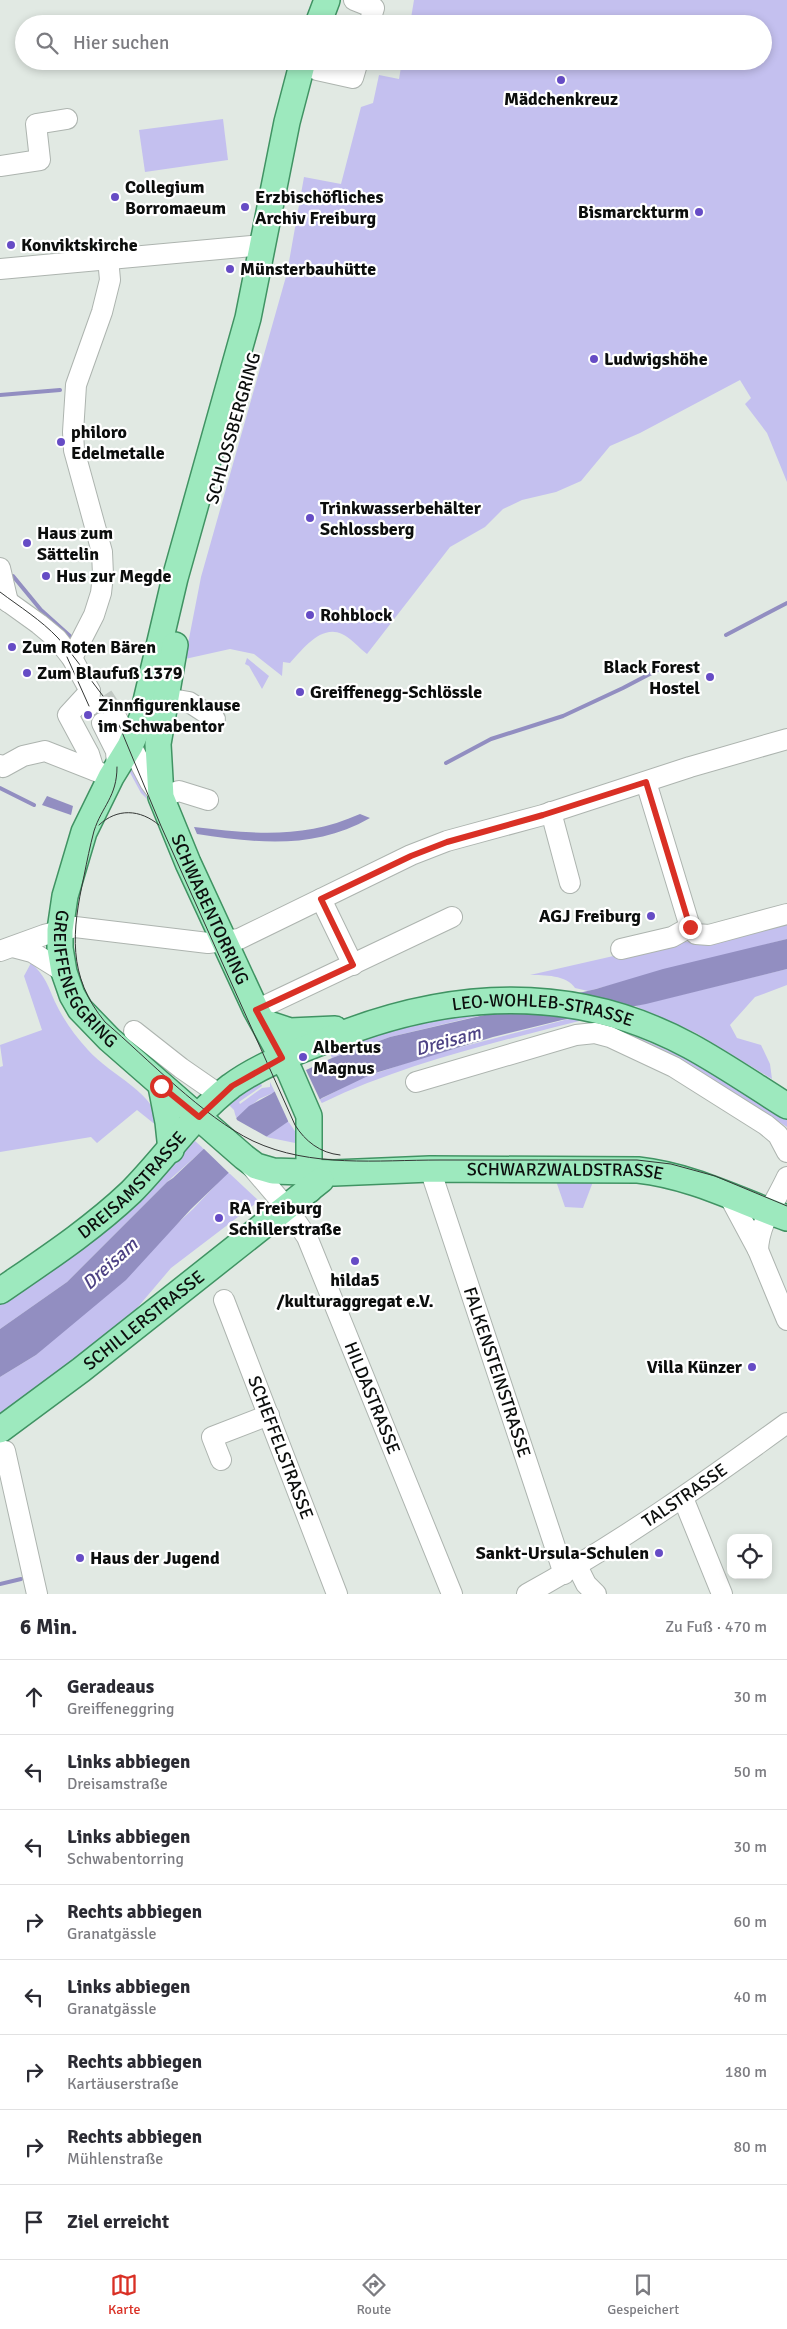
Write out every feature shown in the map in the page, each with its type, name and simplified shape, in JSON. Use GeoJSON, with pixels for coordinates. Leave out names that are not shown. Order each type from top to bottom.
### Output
{"type":"FeatureCollection","features":[{"type":"Feature","properties":{"kind":"main road"},"geometry":{"type":"LineString","coordinates":[[321,15],[327,0]]}},
{"type":"Feature","properties":{"kind":"main road"},"geometry":{"type":"LineString","coordinates":[[338,15],[344,0]]}},
{"type":"Feature","properties":{"kind":"main road","name":"SCHLOSSBERGRING"},"geometry":{"type":"LineString","coordinates":[[107,771],[174,578],[248,318],[287,122],[311,70]]}},
{"type":"Feature","properties":{"kind":"main road","name":"SCHLOSSBERGRING"},"geometry":{"type":"LineString","coordinates":[[164,804],[158,744],[166,698],[191,576],[259,335],[276,262],[301,123],[313,70]]}},
{"type":"Feature","properties":{"kind":"main road","name":"GREIFFENEGGRING"},"geometry":{"type":"LineString","coordinates":[[107,771],[84,832],[65,896],[60,930],[60,948],[64,972],[72,996],[92,1024],[252,1165]]}},
{"type":"Feature","properties":{"kind":"main road","name":"SCHWABENTORRING"},"geometry":{"type":"LineString","coordinates":[[164,804],[259,1016],[286,1065],[310,1119],[309,1181]]}},
{"type":"Feature","properties":{"kind":"main road","name":"LEO-WOHLEB-STRASSE"},"geometry":{"type":"LineString","coordinates":[[286,1065],[363,1026],[425,1010],[508,999],[560,1002],[594,1008],[639,1024],[689,1046],[787,1106]]}},
{"type":"Feature","properties":{"kind":"main road"},"geometry":{"type":"LineString","coordinates":[[259,1016],[290,1031],[363,1026]]}},
{"type":"Feature","properties":{"kind":"main road","name":"DREISAMSTRASSE"},"geometry":{"type":"LineString","coordinates":[[0,1291],[100,1218],[130,1192],[171,1150],[205,1123],[220,1095],[249,1075],[286,1065]]}},
{"type":"Feature","properties":{"kind":"main road"},"geometry":{"type":"LineString","coordinates":[[161,1086],[171,1150]]}},
{"type":"Feature","properties":{"kind":"main road","name":"SCHWARZWALDSTRASSE"},"geometry":{"type":"LineString","coordinates":[[252,1165],[309,1181],[334,1173],[430,1169],[638,1170],[663,1173],[690,1180],[778,1215]]}},
{"type":"Feature","properties":{"kind":"main road"},"geometry":{"type":"LineString","coordinates":[[286,1206],[309,1181]]}},
{"type":"Feature","properties":{"kind":"main road","name":"SCHILLERSTRASSE"},"geometry":{"type":"LineString","coordinates":[[2,1444],[81,1370],[286,1206]]}},
{"type":"Feature","properties":{"kind":"street"},"geometry":{"type":"LineString","coordinates":[[354,0],[374,8],[372,15]]}},
{"type":"Feature","properties":{"kind":"street"},"geometry":{"type":"LineString","coordinates":[[331,70],[353,78],[355,70]]}},
{"type":"Feature","properties":{"kind":"street"},"geometry":{"type":"LineString","coordinates":[[0,166],[40,160],[36,124],[67,119]]}},
{"type":"Feature","properties":{"kind":"street"},"geometry":{"type":"LineString","coordinates":[[0,269],[263,245]]}},
{"type":"Feature","properties":{"kind":"street"},"geometry":{"type":"LineString","coordinates":[[72,658],[94,615],[101,593],[103,575],[102,552],[74,450],[73,432],[76,385],[85,374],[110,280],[108,258]]}},
{"type":"Feature","properties":{"kind":"street"},"geometry":{"type":"LineString","coordinates":[[0,568],[4,599],[40,624],[72,658],[94,698],[68,715],[89,754],[107,771]]}},
{"type":"Feature","properties":{"kind":"street"},"geometry":{"type":"LineString","coordinates":[[166,698],[189,702],[215,719]]}},
{"type":"Feature","properties":{"kind":"street"},"geometry":{"type":"LineString","coordinates":[[107,771],[116,751],[122,725]]}},
{"type":"Feature","properties":{"kind":"street"},"geometry":{"type":"LineString","coordinates":[[122,725],[150,782],[164,804],[179,791],[208,800]]}},
{"type":"Feature","properties":{"kind":"street"},"geometry":{"type":"LineString","coordinates":[[7,949],[60,930],[82,927],[208,943],[225,942],[251,934],[411,856],[447,842],[787,740]]}},
{"type":"Feature","properties":{"kind":"street"},"geometry":{"type":"LineString","coordinates":[[0,765],[3,767],[24,756],[45,751],[107,771]]}},
{"type":"Feature","properties":{"kind":"street"},"geometry":{"type":"LineString","coordinates":[[646,782],[690,927],[696,934],[709,935],[787,914]]}},
{"type":"Feature","properties":{"kind":"street"},"geometry":{"type":"LineString","coordinates":[[551,812],[570,883]]}},
{"type":"Feature","properties":{"kind":"street"},"geometry":{"type":"LineString","coordinates":[[321,899],[353,965]]}},
{"type":"Feature","properties":{"kind":"street"},"geometry":{"type":"LineString","coordinates":[[259,1016],[353,965],[452,917]]}},
{"type":"Feature","properties":{"kind":"street"},"geometry":{"type":"LineString","coordinates":[[621,949],[672,937],[690,927]]}},
{"type":"Feature","properties":{"kind":"street"},"geometry":{"type":"LineString","coordinates":[[7,949],[37,954],[64,972]]}},
{"type":"Feature","properties":{"kind":"street"},"geometry":{"type":"LineString","coordinates":[[134,1031],[181,1068],[220,1095]]}},
{"type":"Feature","properties":{"kind":"street"},"geometry":{"type":"LineString","coordinates":[[416,1082],[576,1035],[595,1033],[610,1037],[674,1066],[766,1125],[778,1135],[787,1152]]}},
{"type":"Feature","properties":{"kind":"street","name":"HILDASTRASSE"},"geometry":{"type":"LineString","coordinates":[[252,1165],[286,1206],[307,1237],[452,1594]]}},
{"type":"Feature","properties":{"kind":"street","name":"FALKENSTEINSTRASSE"},"geometry":{"type":"LineString","coordinates":[[430,1169],[570,1570],[596,1594]]}},
{"type":"Feature","properties":{"kind":"street"},"geometry":{"type":"LineString","coordinates":[[758,1250],[761,1230],[778,1215],[787,1177]]}},
{"type":"Feature","properties":{"kind":"street"},"geometry":{"type":"LineString","coordinates":[[728,1194],[758,1250],[787,1320]]}},
{"type":"Feature","properties":{"kind":"street","name":"SCHEFFELSTRASSE"},"geometry":{"type":"LineString","coordinates":[[224,1300],[337,1594]]}},
{"type":"Feature","properties":{"kind":"street"},"geometry":{"type":"LineString","coordinates":[[221,1460],[212,1437],[269,1415]]}},
{"type":"Feature","properties":{"kind":"street","name":"TALSTRASSE"},"geometry":{"type":"LineString","coordinates":[[527,1594],[570,1570],[683,1498],[787,1423]]}},
{"type":"Feature","properties":{"kind":"street"},"geometry":{"type":"LineString","coordinates":[[2,1444],[37,1594]]}},
{"type":"Feature","properties":{"kind":"street"},"geometry":{"type":"LineString","coordinates":[[683,1498],[722,1594]]}},
{"type":"Feature","properties":{"kind":"shaded area"},"geometry":{"type":"Polygon","coordinates":[[[414,0],[787,0],[787,482],[767,433],[745,404],[751,398],[740,380],[640,433],[610,446],[581,481],[556,492],[522,500],[503,509],[485,527],[450,547],[367,654],[342,634],[327,632],[319,635],[306,645],[290,663],[283,662],[282,676],[254,654],[230,649],[185,659],[201,577],[287,273],[304,177],[341,184],[361,107],[373,103],[379,75],[399,79],[400,70],[772,70],[772,15],[412,15],[414,0]]]}},
{"type":"Feature","properties":{"kind":"shaded area"},"geometry":{"type":"Polygon","coordinates":[[[223,119],[228,160],[145,172],[139,130],[223,119]]]}},
{"type":"Feature","properties":{"kind":"shaded area"},"geometry":{"type":"Polygon","coordinates":[[[247,658],[269,676],[262,689],[249,666],[245,664],[247,658]]]}},
{"type":"Feature","properties":{"kind":"shaded area"},"geometry":{"type":"Polygon","coordinates":[[[130,761],[148,800],[141,793],[127,767],[130,761]]]}},
{"type":"Feature","properties":{"kind":"shaded area"},"geometry":{"type":"Polygon","coordinates":[[[787,922],[787,939],[588,991],[575,988],[567,980],[561,978],[530,975],[675,942],[708,941],[787,922]]]}},
{"type":"Feature","properties":{"kind":"shaded area"},"geometry":{"type":"Polygon","coordinates":[[[31,963],[43,976],[62,1015],[78,1039],[98,1059],[142,1095],[158,1117],[162,1130],[137,1110],[97,1143],[91,1137],[0,1152],[0,1067],[3,1066],[0,1045],[42,1030],[24,976],[31,963]]]}},
{"type":"Feature","properties":{"kind":"shaded area"},"geometry":{"type":"Polygon","coordinates":[[[787,969],[787,985],[755,997],[730,1025],[737,1038],[761,1045],[770,1064],[772,1079],[696,1033],[635,1006],[787,969]]]}},
{"type":"Feature","properties":{"kind":"shaded area"},"geometry":{"type":"Polygon","coordinates":[[[511,1008],[390,1037],[332,1058],[328,1050],[396,1026],[511,1008]]]}},
{"type":"Feature","properties":{"kind":"shaded area"},"geometry":{"type":"Polygon","coordinates":[[[580,1016],[587,1019],[452,1055],[386,1076],[322,1103],[319,1100],[359,1079],[427,1056],[580,1016]]]}},
{"type":"Feature","properties":{"kind":"shaded area"},"geometry":{"type":"Polygon","coordinates":[[[619,1029],[683,1057],[787,1119],[787,1127],[743,1099],[617,1033],[619,1029]]]}},
{"type":"Feature","properties":{"kind":"shaded area"},"geometry":{"type":"Polygon","coordinates":[[[260,1081],[262,1086],[239,1102],[240,1104],[262,1088],[270,1087],[270,1082],[275,1092],[259,1099],[236,1118],[234,1110],[229,1105],[234,1098],[260,1081]]]}},
{"type":"Feature","properties":{"kind":"shaded area"},"geometry":{"type":"Polygon","coordinates":[[[288,1121],[301,1140],[300,1144],[266,1137],[288,1121]]]}},
{"type":"Feature","properties":{"kind":"shaded area"},"geometry":{"type":"Polygon","coordinates":[[[195,1141],[204,1149],[167,1182],[67,1282],[0,1329],[0,1299],[99,1230],[195,1141]]]}},
{"type":"Feature","properties":{"kind":"shaded area"},"geometry":{"type":"Polygon","coordinates":[[[228,1172],[259,1201],[171,1268],[132,1314],[28,1398],[0,1416],[0,1377],[36,1355],[193,1209],[228,1172]]]}},
{"type":"Feature","properties":{"kind":"shaded area"},"geometry":{"type":"Polygon","coordinates":[[[594,1179],[583,1208],[565,1207],[556,1181],[594,1179]]]}},
{"type":"Feature","properties":{"kind":"water"},"geometry":{"type":"Polygon","coordinates":[[[47,796],[73,806],[71,815],[42,805],[47,796]]]}},
{"type":"Feature","properties":{"kind":"water"},"geometry":{"type":"Polygon","coordinates":[[[360,814],[370,818],[328,835],[285,841],[241,840],[197,834],[194,827],[258,833],[299,831],[319,828],[360,814]]]}},
{"type":"Feature","properties":{"kind":"water","name":"Dreisam"},"geometry":{"type":"Polygon","coordinates":[[[787,939],[787,969],[646,1004],[562,1020],[493,1037],[372,1074],[322,1098],[266,1137],[191,1209],[126,1280],[36,1355],[0,1377],[0,1329],[67,1282],[167,1182],[249,1106],[271,1094],[306,1070],[332,1058],[390,1037],[596,989],[663,969],[787,939]]]}},
{"type":"Feature","properties":{"kind":"pier"},"geometry":{"type":"Polygon","coordinates":[[[305,1068],[321,1102],[289,1123],[274,1090],[305,1068]]]}},
{"type":"Feature","properties":{"kind":"pier"},"geometry":{"type":"Polygon","coordinates":[[[235,1115],[237,1120],[269,1138],[230,1174],[202,1147],[235,1115]]]}},
{"type":"Feature","properties":{"kind":"waterway"},"geometry":{"type":"LineString","coordinates":[[0,395],[60,390]]}},
{"type":"Feature","properties":{"kind":"waterway"},"geometry":{"type":"LineString","coordinates":[[13,576],[41,610],[71,637]]}},
{"type":"Feature","properties":{"kind":"waterway"},"geometry":{"type":"LineString","coordinates":[[726,635],[787,603]]}},
{"type":"Feature","properties":{"kind":"waterway"},"geometry":{"type":"LineString","coordinates":[[446,763],[491,739],[563,716],[665,666]]}},
{"type":"Feature","properties":{"kind":"waterway"},"geometry":{"type":"LineString","coordinates":[[0,788],[34,805]]}},
{"type":"Feature","properties":{"kind":"waterway"},"geometry":{"type":"LineString","coordinates":[[0,1584],[21,1579]]}},
{"type":"Feature","properties":{"kind":"tunnel"},"geometry":{"type":"LineString","coordinates":[[103,696],[114,713]]}},
{"type":"Feature","properties":{"kind":"tram line"},"geometry":{"type":"LineString","coordinates":[[0,592],[37,619],[58,638],[103,696]]}},
{"type":"Feature","properties":{"kind":"tram line"},"geometry":{"type":"LineString","coordinates":[[67,657],[89,706]]}},
{"type":"Feature","properties":{"kind":"tram line"},"geometry":{"type":"LineString","coordinates":[[119,725],[161,826],[295,1125],[303,1136],[314,1145],[326,1152],[340,1155]]}},
{"type":"Feature","properties":{"kind":"tram line"},"geometry":{"type":"LineString","coordinates":[[117,767],[115,786],[94,831],[80,896],[75,934],[78,970],[84,988],[105,1022],[195,1102],[234,1130],[253,1141],[275,1150],[321,1159],[345,1161],[637,1160],[671,1164],[715,1176],[787,1206]]}},
{"type":"Feature","properties":{"kind":"tram line"},"geometry":{"type":"LineString","coordinates":[[99,825],[106,819],[121,813],[136,813],[159,825]]}},
{"type":"Feature","properties":{"kind":"place","name":"Mädchenkreuz"},"geometry":{"type":"Point","coordinates":[561,80]}},
{"type":"Feature","properties":{"kind":"place","name":"Collegium Borromaeum"},"geometry":{"type":"Point","coordinates":[115,197]}},
{"type":"Feature","properties":{"kind":"place","name":"Erzbischöfliches Archiv Freiburg"},"geometry":{"type":"Point","coordinates":[245,207]}},
{"type":"Feature","properties":{"kind":"place","name":"Bismarckturm"},"geometry":{"type":"Point","coordinates":[699,212]}},
{"type":"Feature","properties":{"kind":"place","name":"Konviktskirche"},"geometry":{"type":"Point","coordinates":[11,245]}},
{"type":"Feature","properties":{"kind":"place","name":"Münsterbauhütte"},"geometry":{"type":"Point","coordinates":[230,269]}},
{"type":"Feature","properties":{"kind":"place","name":"Ludwigshöhe"},"geometry":{"type":"Point","coordinates":[594,359]}},
{"type":"Feature","properties":{"kind":"place","name":"philoro Edelmetalle"},"geometry":{"type":"Point","coordinates":[61,442]}},
{"type":"Feature","properties":{"kind":"place","name":"Trinkwasserbehälter Schlossberg"},"geometry":{"type":"Point","coordinates":[310,518]}},
{"type":"Feature","properties":{"kind":"place","name":"Haus zum Sättelin"},"geometry":{"type":"Point","coordinates":[27,543]}},
{"type":"Feature","properties":{"kind":"place","name":"Hus zur Megde"},"geometry":{"type":"Point","coordinates":[46,576]}},
{"type":"Feature","properties":{"kind":"place","name":"Rohblock"},"geometry":{"type":"Point","coordinates":[310,615]}},
{"type":"Feature","properties":{"kind":"place","name":"Zum Roten Bären"},"geometry":{"type":"Point","coordinates":[12,647]}},
{"type":"Feature","properties":{"kind":"place","name":"Zum Blaufuß 1379"},"geometry":{"type":"Point","coordinates":[27,673]}},
{"type":"Feature","properties":{"kind":"place","name":"Black Forest Hostel"},"geometry":{"type":"Point","coordinates":[710,677]}},
{"type":"Feature","properties":{"kind":"place","name":"Greiffenegg-Schlössle"},"geometry":{"type":"Point","coordinates":[300,692]}},
{"type":"Feature","properties":{"kind":"place","name":"Zinnfigurenklause im Schwabentor"},"geometry":{"type":"Point","coordinates":[88,715]}},
{"type":"Feature","properties":{"kind":"place","name":"AGJ Freiburg"},"geometry":{"type":"Point","coordinates":[651,916]}},
{"type":"Feature","properties":{"kind":"place","name":"Albertus Magnus"},"geometry":{"type":"Point","coordinates":[303,1057]}},
{"type":"Feature","properties":{"kind":"place","name":"RA Freiburg Schillerstraße"},"geometry":{"type":"Point","coordinates":[219,1218]}},
{"type":"Feature","properties":{"kind":"place","name":"hilda5 /kulturaggregat e.V."},"geometry":{"type":"Point","coordinates":[355,1261]}},
{"type":"Feature","properties":{"kind":"place","name":"Villa Künzer"},"geometry":{"type":"Point","coordinates":[752,1367]}},
{"type":"Feature","properties":{"kind":"place","name":"Sankt-Ursula-Schulen"},"geometry":{"type":"Point","coordinates":[659,1553]}},
{"type":"Feature","properties":{"kind":"place","name":"Haus der Jugend"},"geometry":{"type":"Point","coordinates":[80,1558]}},
{"type":"Feature","properties":{"kind":"route"},"geometry":{"type":"LineString","coordinates":[[161,1086],[199,1117],[220,1095],[232,1086],[282,1058],[256,1010],[304,986],[353,965],[321,899],[411,856],[447,842],[543,815],[646,782],[690,927]]}}]}
